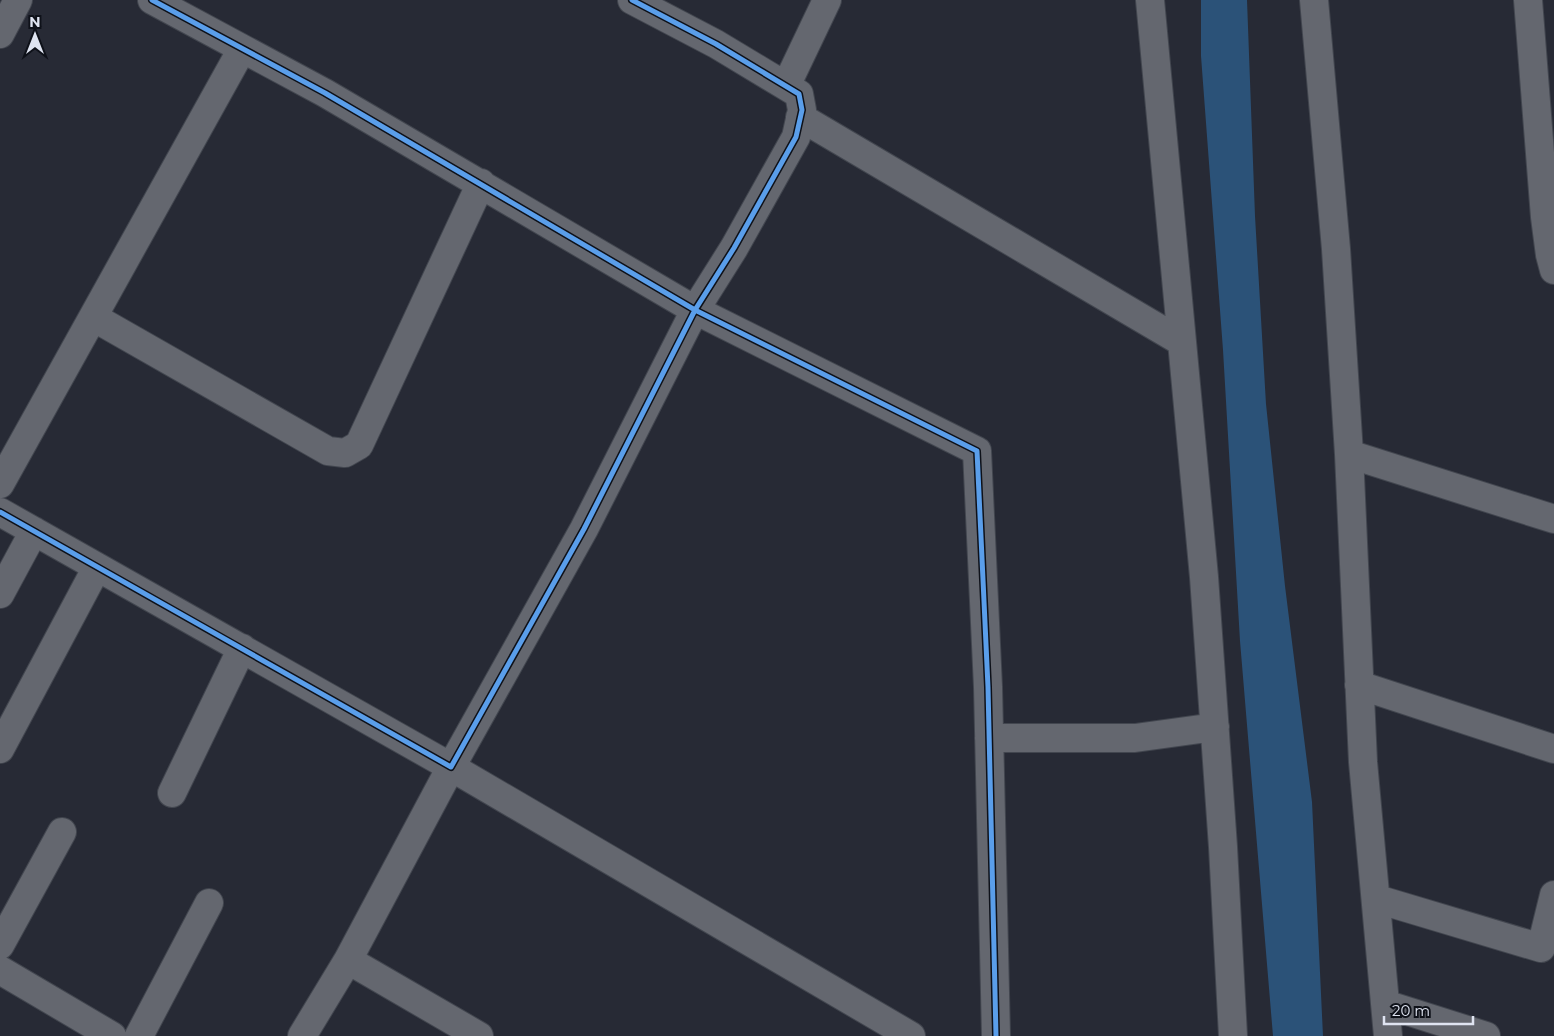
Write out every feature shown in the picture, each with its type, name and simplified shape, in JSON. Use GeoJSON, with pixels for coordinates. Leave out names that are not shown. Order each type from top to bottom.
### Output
{"type":"FeatureCollection","features":[{"type":"Feature","properties":{"kind":"street"},"geometry":{"type":"LineString","coordinates":[[0,34],[18,0]]}},
{"type":"Feature","properties":{"kind":"street"},"geometry":{"type":"LineString","coordinates":[[152,0],[325,93],[695,310],[978,451],[989,738],[996,1036]]}},
{"type":"Feature","properties":{"kind":"street"},"geometry":{"type":"LineString","coordinates":[[302,1036],[348,960],[451,767],[584,529],[695,310],[734,248],[796,138],[802,110],[799,94],[716,44],[632,0]]}},
{"type":"Feature","properties":{"kind":"street"},"geometry":{"type":"LineString","coordinates":[[786,86],[827,0]]}},
{"type":"Feature","properties":{"kind":"street"},"geometry":{"type":"LineString","coordinates":[[1150,0],[1204,577],[1215,726],[1233,1036]]}},
{"type":"Feature","properties":{"kind":"street"},"geometry":{"type":"LineString","coordinates":[[1314,0],[1336,249],[1349,454],[1363,762],[1388,1036]]}},
{"type":"Feature","properties":{"kind":"street"},"geometry":{"type":"LineString","coordinates":[[1528,0],[1545,217],[1554,270]]}},
{"type":"Feature","properties":{"kind":"street"},"geometry":{"type":"LineString","coordinates":[[0,484],[242,48]]}},
{"type":"Feature","properties":{"kind":"street"},"geometry":{"type":"LineString","coordinates":[[800,117],[1182,342]]}},
{"type":"Feature","properties":{"kind":"street"},"geometry":{"type":"LineString","coordinates":[[93,317],[328,451],[345,453],[359,446],[481,183]]}},
{"type":"Feature","properties":{"kind":"street"},"geometry":{"type":"LineString","coordinates":[[1349,454],[1554,519]]}},
{"type":"Feature","properties":{"kind":"street"},"geometry":{"type":"LineString","coordinates":[[0,512],[451,767],[910,1036]]}},
{"type":"Feature","properties":{"kind":"street"},"geometry":{"type":"LineString","coordinates":[[0,594],[34,531]]}},
{"type":"Feature","properties":{"kind":"street"},"geometry":{"type":"LineString","coordinates":[[0,749],[97,567]]}},
{"type":"Feature","properties":{"kind":"street"},"geometry":{"type":"LineString","coordinates":[[172,792],[242,648]]}},
{"type":"Feature","properties":{"kind":"street"},"geometry":{"type":"LineString","coordinates":[[1359,686],[1554,749]]}},
{"type":"Feature","properties":{"kind":"street"},"geometry":{"type":"LineString","coordinates":[[989,738],[1135,738],[1215,726]]}},
{"type":"Feature","properties":{"kind":"street"},"geometry":{"type":"LineString","coordinates":[[0,945],[62,832]]}},
{"type":"Feature","properties":{"kind":"street"},"geometry":{"type":"LineString","coordinates":[[1377,899],[1541,948],[1554,895]]}},
{"type":"Feature","properties":{"kind":"street"},"geometry":{"type":"LineString","coordinates":[[139,1036],[209,904]]}},
{"type":"Feature","properties":{"kind":"street"},"geometry":{"type":"LineString","coordinates":[[348,960],[479,1036]]}},
{"type":"Feature","properties":{"kind":"street"},"geometry":{"type":"LineString","coordinates":[[0,970],[112,1036]]}},
{"type":"Feature","properties":{"kind":"street"},"geometry":{"type":"LineString","coordinates":[[1385,1004],[1486,1036]]}},
{"type":"Feature","properties":{"kind":"water"},"geometry":{"type":"Polygon","coordinates":[[[1201,0],[1247,0],[1255,216],[1266,404],[1285,586],[1312,802],[1323,1036],[1273,1036],[1240,641],[1223,350],[1201,56],[1201,0]]]}},
{"type":"Feature","properties":{"kind":"cycle path"},"geometry":{"type":"LineString","coordinates":[[152,0],[325,93],[695,310],[977,451],[988,687],[996,1036]]}},
{"type":"Feature","properties":{"kind":"cycle path"},"geometry":{"type":"LineString","coordinates":[[0,512],[451,767],[584,529],[695,310],[734,248],[796,137],[802,110],[799,94],[716,44],[632,0]]}}]}
